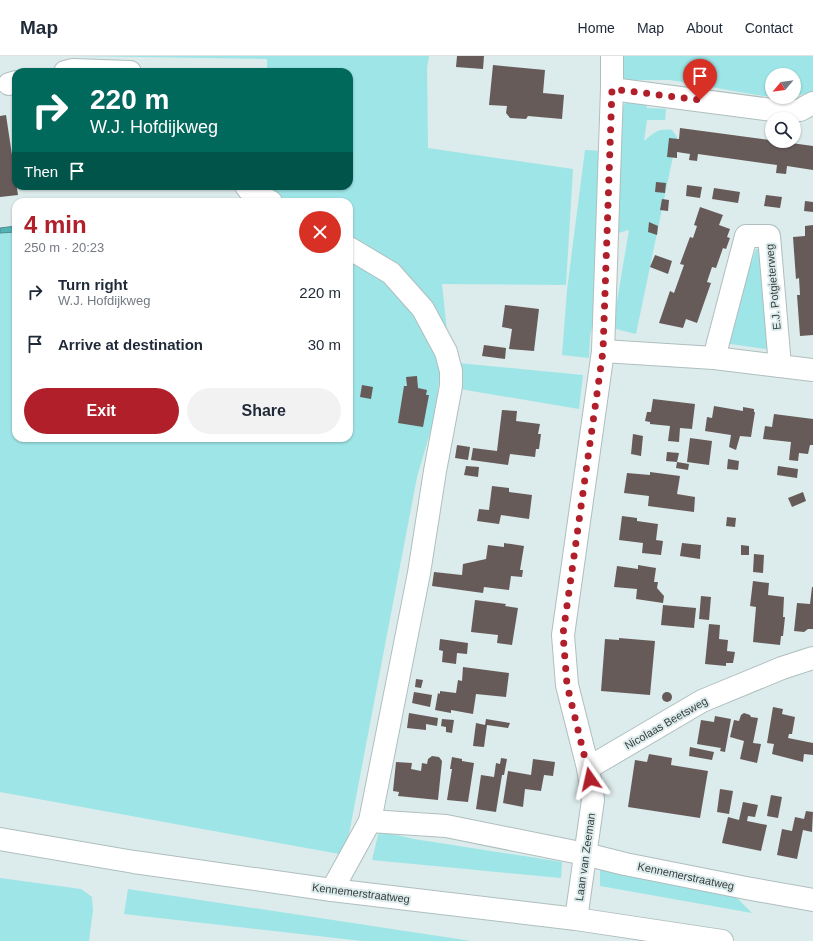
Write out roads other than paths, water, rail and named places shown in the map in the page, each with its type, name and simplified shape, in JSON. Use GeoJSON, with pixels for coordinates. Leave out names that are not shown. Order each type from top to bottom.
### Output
{"type":"FeatureCollection","features":[{"type":"Feature","properties":{"kind":"street","name":"Laan van Zeeman"},"geometry":{"type":"LineString","coordinates":[[576,919],[593,800],[588,768],[567,685],[563,634],[603,351],[612,56]]}},
{"type":"Feature","properties":{"kind":"street"},"geometry":{"type":"LineString","coordinates":[[612,89],[787,112],[800,110],[813,103]]}},
{"type":"Feature","properties":{"kind":"street"},"geometry":{"type":"LineString","coordinates":[[249,190],[263,198]]}},
{"type":"Feature","properties":{"kind":"street","name":"E.J. Potgieterweg"},"geometry":{"type":"LineString","coordinates":[[714,358],[746,236],[769,236],[780,366]]}},
{"type":"Feature","properties":{"kind":"street"},"geometry":{"type":"LineString","coordinates":[[332,890],[370,821],[419,573],[435,471],[451,386],[451,371],[446,352],[423,309],[391,273],[353,250]]}},
{"type":"Feature","properties":{"kind":"street"},"geometry":{"type":"LineString","coordinates":[[603,351],[714,358],[813,370]]}},
{"type":"Feature","properties":{"kind":"street","name":"Nicolaas Beetsweg"},"geometry":{"type":"LineString","coordinates":[[588,768],[702,701],[782,668],[813,658]]}},
{"type":"Feature","properties":{"kind":"street","name":"Kennemerstraatweg"},"geometry":{"type":"LineString","coordinates":[[370,821],[446,826],[585,854],[625,864],[813,900]]}},
{"type":"Feature","properties":{"kind":"street","name":"Kennemerstraatweg"},"geometry":{"type":"LineString","coordinates":[[0,839],[134,862],[332,890],[576,919],[722,941]]}}]}
